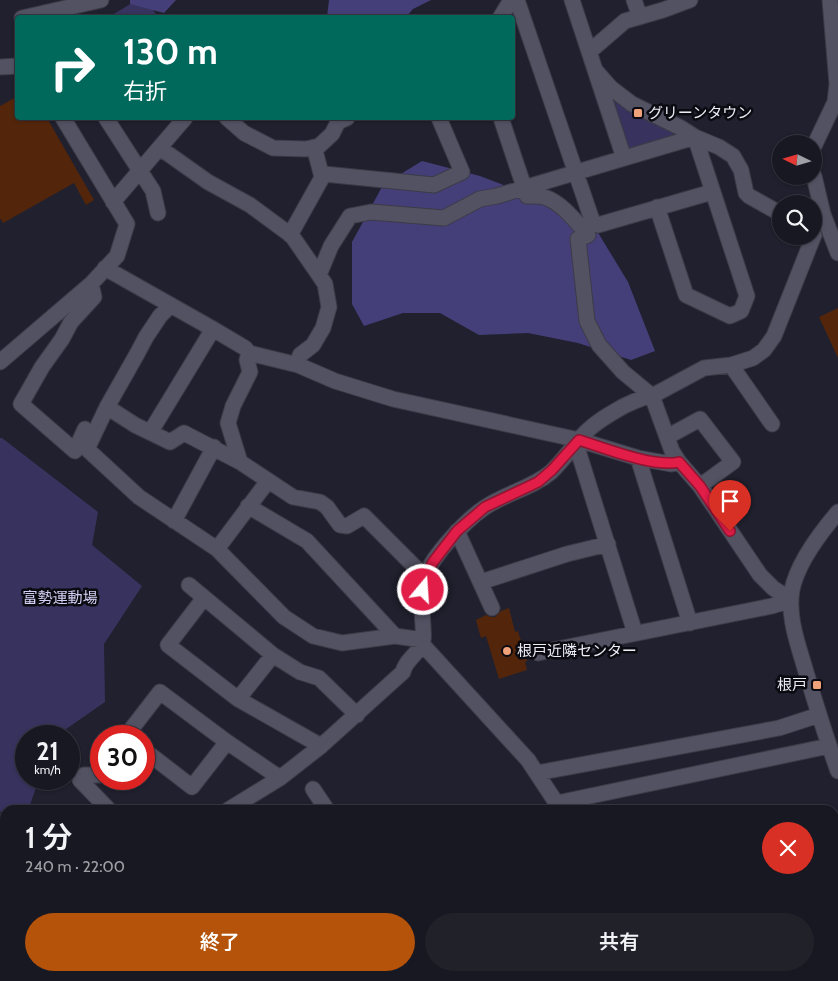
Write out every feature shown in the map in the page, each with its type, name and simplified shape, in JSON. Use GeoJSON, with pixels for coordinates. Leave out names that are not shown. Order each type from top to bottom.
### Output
{"type":"FeatureCollection","features":[{"type":"Feature","properties":{"kind":"street"},"geometry":{"type":"LineString","coordinates":[[35,15],[101,0]]}},
{"type":"Feature","properties":{"kind":"street"},"geometry":{"type":"LineString","coordinates":[[502,15],[511,0]]}},
{"type":"Feature","properties":{"kind":"street"},"geometry":{"type":"LineString","coordinates":[[517,0],[593,223],[598,225],[712,192]]}},
{"type":"Feature","properties":{"kind":"street"},"geometry":{"type":"LineString","coordinates":[[572,0],[624,158]]}},
{"type":"Feature","properties":{"kind":"street"},"geometry":{"type":"LineString","coordinates":[[634,0],[640,17]]}},
{"type":"Feature","properties":{"kind":"street"},"geometry":{"type":"LineString","coordinates":[[589,52],[625,20],[663,10],[690,0]]}},
{"type":"Feature","properties":{"kind":"street"},"geometry":{"type":"LineString","coordinates":[[819,135],[835,102],[838,84],[830,0]]}},
{"type":"Feature","properties":{"kind":"street"},"geometry":{"type":"LineString","coordinates":[[0,68],[15,66]]}},
{"type":"Feature","properties":{"kind":"street"},"geometry":{"type":"LineString","coordinates":[[596,71],[611,88],[632,104],[681,128],[694,137],[719,147],[732,156],[741,170],[746,192],[749,196],[772,209]]}},
{"type":"Feature","properties":{"kind":"street"},"geometry":{"type":"LineString","coordinates":[[0,362],[91,284],[117,256],[127,224],[67,120]]}},
{"type":"Feature","properties":{"kind":"street"},"geometry":{"type":"LineString","coordinates":[[107,120],[153,191],[158,213]]}},
{"type":"Feature","properties":{"kind":"street"},"geometry":{"type":"LineString","coordinates":[[113,202],[183,120]]}},
{"type":"Feature","properties":{"kind":"street"},"geometry":{"type":"LineString","coordinates":[[229,120],[244,133],[273,148],[306,149],[319,146],[332,134],[338,122],[342,120]]}},
{"type":"Feature","properties":{"kind":"street"},"geometry":{"type":"LineString","coordinates":[[290,235],[324,174],[434,185],[462,172],[440,120]]}},
{"type":"Feature","properties":{"kind":"street"},"geometry":{"type":"LineString","coordinates":[[502,120],[527,196],[548,198],[558,205],[588,235],[578,239],[587,321],[599,345],[623,372],[652,396],[672,451],[679,462],[700,486],[760,576],[772,588],[791,600]]}},
{"type":"Feature","properties":{"kind":"street"},"geometry":{"type":"LineString","coordinates":[[658,207],[686,295],[730,316],[741,311],[747,296],[694,137]]}},
{"type":"Feature","properties":{"kind":"street"},"geometry":{"type":"LineString","coordinates":[[319,275],[331,246],[350,216],[370,212],[444,218],[480,200],[694,137]]}},
{"type":"Feature","properties":{"kind":"street"},"geometry":{"type":"LineString","coordinates":[[314,147],[322,177]]}},
{"type":"Feature","properties":{"kind":"street"},"geometry":{"type":"LineString","coordinates":[[160,148],[208,182],[250,205],[290,235],[325,284],[329,307],[323,328],[313,345],[300,355],[298,365]]}},
{"type":"Feature","properties":{"kind":"street"},"geometry":{"type":"LineString","coordinates":[[816,185],[823,214],[836,243]]}},
{"type":"Feature","properties":{"kind":"street"},"geometry":{"type":"LineString","coordinates":[[236,805],[280,778],[321,746],[403,672],[404,668],[418,652],[422,642],[422,603],[425,577],[433,562],[457,531],[485,507],[538,482],[552,470],[598,421],[613,412],[639,399],[652,396],[704,368],[731,365],[753,358],[764,350],[774,336],[810,245]]}},
{"type":"Feature","properties":{"kind":"street"},"geometry":{"type":"LineString","coordinates":[[105,268],[213,329],[249,353],[298,365],[335,381],[393,398],[638,458],[671,464],[679,462]]}},
{"type":"Feature","properties":{"kind":"street"},"geometry":{"type":"LineString","coordinates":[[91,284],[94,297],[71,322],[21,404],[75,450],[97,402],[130,350],[138,332],[155,306],[166,302]]}},
{"type":"Feature","properties":{"kind":"street"},"geometry":{"type":"LineString","coordinates":[[166,302],[160,316],[106,406],[87,448],[139,497],[217,549],[284,617],[313,636],[342,643],[395,636],[422,642],[528,760],[558,805]]}},
{"type":"Feature","properties":{"kind":"street"},"geometry":{"type":"LineString","coordinates":[[150,432],[213,329]]}},
{"type":"Feature","properties":{"kind":"street"},"geometry":{"type":"LineString","coordinates":[[240,462],[228,423],[250,372],[246,360],[249,353]]}},
{"type":"Feature","properties":{"kind":"street"},"geometry":{"type":"LineString","coordinates":[[731,365],[772,424]]}},
{"type":"Feature","properties":{"kind":"street"},"geometry":{"type":"LineString","coordinates":[[106,406],[135,425],[170,442],[184,433],[214,447],[293,496],[320,502],[327,507],[340,525],[347,526],[364,516],[425,577]]}},
{"type":"Feature","properties":{"kind":"street"},"geometry":{"type":"LineString","coordinates":[[667,437],[700,419],[733,462],[700,486]]}},
{"type":"Feature","properties":{"kind":"street"},"geometry":{"type":"LineString","coordinates":[[578,442],[634,633]]}},
{"type":"Feature","properties":{"kind":"street"},"geometry":{"type":"LineString","coordinates":[[174,521],[214,447]]}},
{"type":"Feature","properties":{"kind":"street"},"geometry":{"type":"LineString","coordinates":[[638,458],[690,623]]}},
{"type":"Feature","properties":{"kind":"street"},"geometry":{"type":"LineString","coordinates":[[217,549],[268,481]]}},
{"type":"Feature","properties":{"kind":"street"},"geometry":{"type":"LineString","coordinates":[[248,506],[307,541],[395,636]]}},
{"type":"Feature","properties":{"kind":"street"},"geometry":{"type":"LineString","coordinates":[[836,519],[798,572],[791,600],[794,628],[819,715],[838,771]]}},
{"type":"Feature","properties":{"kind":"street"},"geometry":{"type":"LineString","coordinates":[[457,531],[492,608]]}},
{"type":"Feature","properties":{"kind":"street"},"geometry":{"type":"LineString","coordinates":[[481,582],[567,554],[608,544]]}},
{"type":"Feature","properties":{"kind":"street"},"geometry":{"type":"LineString","coordinates":[[189,586],[273,655],[300,672],[319,678],[357,714]]}},
{"type":"Feature","properties":{"kind":"street"},"geometry":{"type":"LineString","coordinates":[[204,598],[168,645],[238,699],[321,746]]}},
{"type":"Feature","properties":{"kind":"street"},"geometry":{"type":"LineString","coordinates":[[538,653],[690,623],[791,600]]}},
{"type":"Feature","properties":{"kind":"street"},"geometry":{"type":"LineString","coordinates":[[238,699],[273,655]]}},
{"type":"Feature","properties":{"kind":"street"},"geometry":{"type":"LineString","coordinates":[[134,725],[160,692],[227,742],[280,778]]}},
{"type":"Feature","properties":{"kind":"street"},"geometry":{"type":"LineString","coordinates":[[537,773],[779,728],[819,715]]}},
{"type":"Feature","properties":{"kind":"street"},"geometry":{"type":"LineString","coordinates":[[155,760],[192,787],[227,742]]}},
{"type":"Feature","properties":{"kind":"street"},"geometry":{"type":"LineString","coordinates":[[564,805],[829,746]]}},
{"type":"Feature","properties":{"kind":"street"},"geometry":{"type":"LineString","coordinates":[[90,775],[84,775],[80,780],[104,805]]}},
{"type":"Feature","properties":{"kind":"street"},"geometry":{"type":"LineString","coordinates":[[313,789],[324,805]]}},
{"type":"Feature","properties":{"kind":"green space"},"geometry":{"type":"Polygon","coordinates":[[[137,0],[146,0],[157,15],[112,15],[137,0]]]}},
{"type":"Feature","properties":{"kind":"green space"},"geometry":{"type":"Polygon","coordinates":[[[617,99],[676,131],[677,137],[633,150],[628,148],[612,102],[617,99]]]}},
{"type":"Feature","properties":{"kind":"green space","name":"富勢運動場"},"geometry":{"type":"Polygon","coordinates":[[[0,438],[98,512],[92,545],[142,586],[104,644],[105,702],[72,725],[15,725],[15,790],[35,790],[30,805],[0,805],[0,438]]]}},
{"type":"Feature","properties":{"kind":"shaded area"},"geometry":{"type":"Polygon","coordinates":[[[130,0],[176,0],[164,13],[130,4],[130,0]]]}},
{"type":"Feature","properties":{"kind":"shaded area"},"geometry":{"type":"Polygon","coordinates":[[[329,0],[431,0],[413,9],[408,15],[327,15],[329,0]]]}},
{"type":"Feature","properties":{"kind":"shaded area"},"geometry":{"type":"Polygon","coordinates":[[[422,161],[480,176],[535,197],[597,231],[628,282],[655,351],[631,360],[578,343],[528,333],[479,335],[440,313],[403,313],[364,326],[352,304],[352,242],[383,185],[422,161]]]}},
{"type":"Feature","properties":{"kind":"building"},"geometry":{"type":"Polygon","coordinates":[[[15,98],[15,120],[48,120],[94,200],[86,205],[74,183],[3,223],[0,218],[0,106],[15,98]]]}},
{"type":"Feature","properties":{"kind":"building"},"geometry":{"type":"Polygon","coordinates":[[[838,308],[838,358],[819,317],[838,308]]]}},
{"type":"Feature","properties":{"kind":"building","name":"根戸近隣センター"},"geometry":{"type":"Polygon","coordinates":[[[509,608],[515,632],[518,631],[527,661],[525,662],[527,670],[499,679],[486,636],[481,638],[476,620],[486,615],[495,617],[501,611],[509,608]]]}},
{"type":"Feature","properties":{"kind":"place","name":"グリーンタウン"},"geometry":{"type":"Point","coordinates":[638,113]}},
{"type":"Feature","properties":{"kind":"place","name":"根戸近隣センター"},"geometry":{"type":"Point","coordinates":[507,651]}},
{"type":"Feature","properties":{"kind":"place","name":"根戸"},"geometry":{"type":"Point","coordinates":[817,685]}},
{"type":"Feature","properties":{"kind":"route"},"geometry":{"type":"LineString","coordinates":[[423,590],[425,577],[433,562],[457,531],[485,507],[538,482],[552,470],[579,440],[638,458],[671,464],[679,462],[700,486],[730,531]]}}]}
